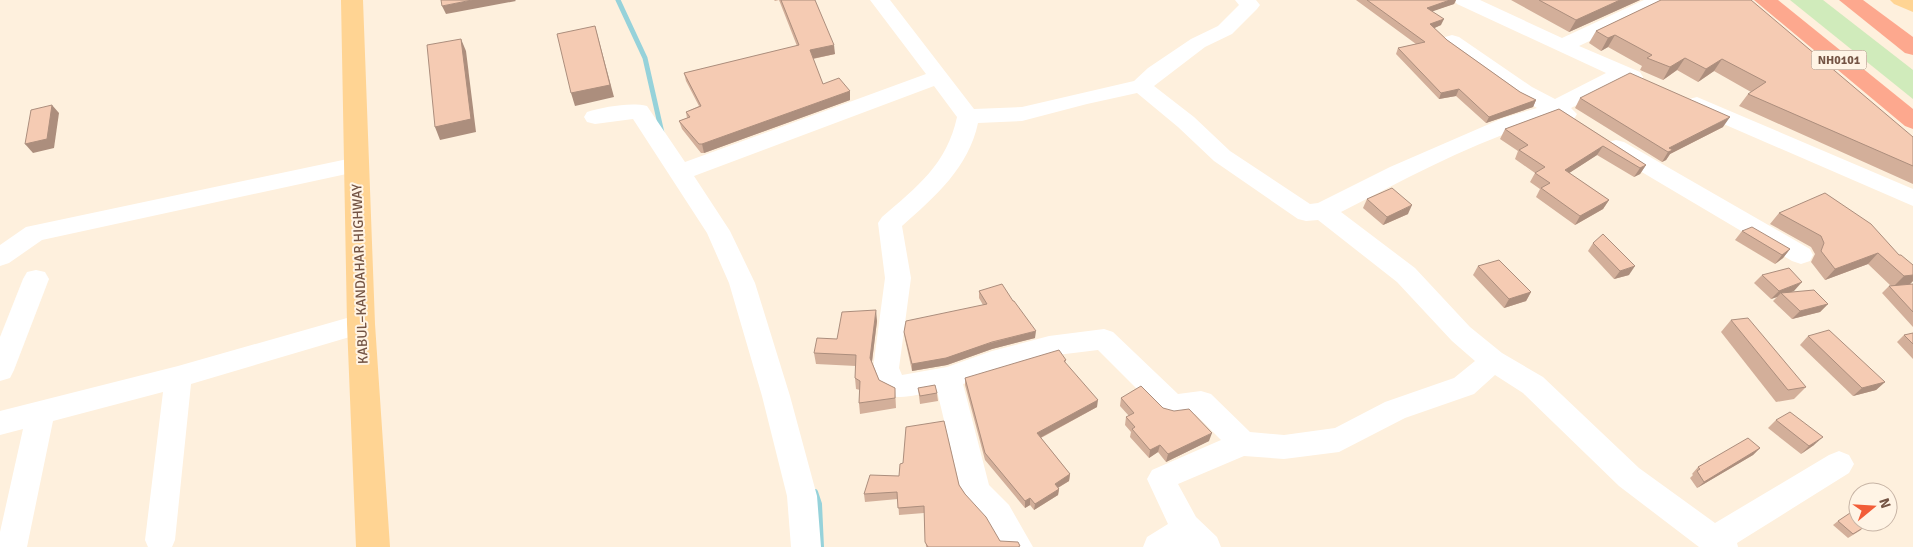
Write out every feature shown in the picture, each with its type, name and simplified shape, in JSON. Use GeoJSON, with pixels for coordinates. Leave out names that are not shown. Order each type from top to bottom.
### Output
{"type":"FeatureCollection","features":[{"type":"Feature","properties":{"kind":"highway","name":"NH0101"},"geometry":{"type":"LineString","coordinates":[[1765,0],[1913,121]]}},
{"type":"Feature","properties":{"kind":"highway"},"geometry":{"type":"LineString","coordinates":[[1850,0],[1913,48]]}},
{"type":"Feature","properties":{"kind":"main road","name":"KABUL–KANDAHAR HIGHWAY"},"geometry":{"type":"LineString","coordinates":[[352,0],[360,324],[373,547]]}},
{"type":"Feature","properties":{"kind":"main road"},"geometry":{"type":"LineString","coordinates":[[1901,0],[1913,6]]}},
{"type":"Feature","properties":{"kind":"street"},"geometry":{"type":"LineString","coordinates":[[880,0],[968,116],[966,134],[956,156],[931,186],[890,223],[898,278],[886,368],[895,388],[948,378],[1049,346],[1104,339],[1172,406],[1201,402],[1243,444]]}},
{"type":"Feature","properties":{"kind":"street"},"geometry":{"type":"LineString","coordinates":[[968,116],[1022,114],[1086,97],[1141,86],[1155,73],[1198,43],[1225,30],[1250,5],[1246,0]]}},
{"type":"Feature","properties":{"kind":"street"},"geometry":{"type":"LineString","coordinates":[[1464,0],[1562,46],[1650,84]]}},
{"type":"Feature","properties":{"kind":"street"},"geometry":{"type":"LineString","coordinates":[[1562,46],[1660,0]]}},
{"type":"Feature","properties":{"kind":"street"},"geometry":{"type":"LineString","coordinates":[[1452,42],[1525,92],[1801,255]]}},
{"type":"Feature","properties":{"kind":"street"},"geometry":{"type":"LineString","coordinates":[[1141,86],[1186,122],[1222,156],[1306,213],[1323,210],[1398,173],[1511,123],[1542,114],[1623,73]]}},
{"type":"Feature","properties":{"kind":"street"},"geometry":{"type":"LineString","coordinates":[[687,171],[938,77]]}},
{"type":"Feature","properties":{"kind":"street"},"geometry":{"type":"LineString","coordinates":[[1677,95],[1913,198]]}},
{"type":"Feature","properties":{"kind":"street"},"geometry":{"type":"LineString","coordinates":[[595,117],[639,111],[687,171],[718,230],[742,283],[776,396],[802,496],[806,547]]}},
{"type":"Feature","properties":{"kind":"street"},"geometry":{"type":"LineString","coordinates":[[0,257],[35,233],[357,165]]}},
{"type":"Feature","properties":{"kind":"street"},"geometry":{"type":"LineString","coordinates":[[1323,210],[1406,275],[1460,334],[1493,361],[1533,385],[1629,477],[1719,543],[1839,464]]}},
{"type":"Feature","properties":{"kind":"street"},"geometry":{"type":"LineString","coordinates":[[0,370],[36,279]]}},
{"type":"Feature","properties":{"kind":"street"},"geometry":{"type":"LineString","coordinates":[[0,423],[178,377],[360,324]]}},
{"type":"Feature","properties":{"kind":"street"},"geometry":{"type":"LineString","coordinates":[[1158,547],[1174,538],[1196,537],[1162,479],[1167,475],[1243,444],[1284,448],[1339,440],[1395,410],[1464,386],[1493,361]]}},
{"type":"Feature","properties":{"kind":"street"},"geometry":{"type":"LineString","coordinates":[[160,540],[178,377]]}},
{"type":"Feature","properties":{"kind":"street"},"geometry":{"type":"LineString","coordinates":[[948,378],[976,491],[998,514],[1018,547]]}},
{"type":"Feature","properties":{"kind":"street"},"geometry":{"type":"LineString","coordinates":[[12,547],[40,414]]}},
{"type":"Feature","properties":{"kind":"green space"},"geometry":{"type":"Polygon","coordinates":[[[1790,0],[1823,0],[1913,70],[1913,99],[1790,0]]]}},
{"type":"Feature","properties":{"kind":"building"},"geometry":{"type":"Polygon","coordinates":[[[441,0],[472,0],[442,6],[441,0]]]}},
{"type":"Feature","properties":{"kind":"building"},"geometry":{"type":"Polygon","coordinates":[[[781,0],[815,0],[834,45],[810,50],[823,84],[839,78],[850,91],[699,144],[679,121],[690,117],[686,112],[701,106],[684,73],[799,45],[781,0]]]}},
{"type":"Feature","properties":{"kind":"building"},"geometry":{"type":"Polygon","coordinates":[[[1367,0],[1450,0],[1427,8],[1444,19],[1430,24],[1447,40],[1520,92],[1536,100],[1489,117],[1459,89],[1441,93],[1398,48],[1425,42],[1367,0]]]}},
{"type":"Feature","properties":{"kind":"building"},"geometry":{"type":"Polygon","coordinates":[[[1539,0],[1620,0],[1576,20],[1539,0]]]}},
{"type":"Feature","properties":{"kind":"building"},"geometry":{"type":"Polygon","coordinates":[[[1661,0],[1751,0],[1913,137],[1913,166],[1748,94],[1766,82],[1722,59],[1706,69],[1685,58],[1670,67],[1647,58],[1652,55],[1615,35],[1608,38],[1596,31],[1661,0]]]}},
{"type":"Feature","properties":{"kind":"building"},"geometry":{"type":"Polygon","coordinates":[[[595,26],[610,85],[571,93],[557,34],[595,26]]]}},
{"type":"Feature","properties":{"kind":"building"},"geometry":{"type":"Polygon","coordinates":[[[461,39],[471,119],[435,127],[427,45],[461,39]]]}},
{"type":"Feature","properties":{"kind":"building"},"geometry":{"type":"Polygon","coordinates":[[[1630,73],[1730,117],[1669,148],[1673,150],[1668,152],[1580,98],[1630,73]]]}},
{"type":"Feature","properties":{"kind":"building"},"geometry":{"type":"Polygon","coordinates":[[[52,105],[47,139],[25,144],[31,110],[52,105]]]}},
{"type":"Feature","properties":{"kind":"building"},"geometry":{"type":"Polygon","coordinates":[[[1559,109],[1646,165],[1640,168],[1603,146],[1565,170],[1609,200],[1580,216],[1541,188],[1550,183],[1535,173],[1545,167],[1519,150],[1528,145],[1505,129],[1559,109]]]}},
{"type":"Feature","properties":{"kind":"building"},"geometry":{"type":"Polygon","coordinates":[[[1392,188],[1412,205],[1387,217],[1367,199],[1392,188]]]}},
{"type":"Feature","properties":{"kind":"building"},"geometry":{"type":"Polygon","coordinates":[[[1825,193],[1871,224],[1899,255],[1913,265],[1913,275],[1904,276],[1878,253],[1835,269],[1821,251],[1824,243],[1821,236],[1779,213],[1825,193]]]}},
{"type":"Feature","properties":{"kind":"building"},"geometry":{"type":"Polygon","coordinates":[[[1752,227],[1790,249],[1782,255],[1742,231],[1752,227]]]}},
{"type":"Feature","properties":{"kind":"building"},"geometry":{"type":"Polygon","coordinates":[[[1603,234],[1635,266],[1620,271],[1593,243],[1603,234]]]}},
{"type":"Feature","properties":{"kind":"building"},"geometry":{"type":"Polygon","coordinates":[[[1499,260],[1531,292],[1509,299],[1478,266],[1499,260]]]}},
{"type":"Feature","properties":{"kind":"building"},"geometry":{"type":"Polygon","coordinates":[[[1789,268],[1802,282],[1779,291],[1762,275],[1789,268]]]}},
{"type":"Feature","properties":{"kind":"building"},"geometry":{"type":"Polygon","coordinates":[[[1002,284],[1036,331],[992,342],[946,358],[912,364],[904,332],[906,321],[987,304],[979,291],[1002,284]]]}},
{"type":"Feature","properties":{"kind":"building"},"geometry":{"type":"Polygon","coordinates":[[[1913,284],[1913,312],[1889,286],[1913,284]]]}},
{"type":"Feature","properties":{"kind":"building"},"geometry":{"type":"Polygon","coordinates":[[[1814,290],[1828,304],[1800,311],[1781,293],[1814,290]]]}},
{"type":"Feature","properties":{"kind":"building"},"geometry":{"type":"Polygon","coordinates":[[[876,310],[870,358],[879,380],[895,388],[895,398],[859,403],[860,381],[855,378],[856,355],[814,353],[817,338],[837,339],[842,312],[876,310]]]}},
{"type":"Feature","properties":{"kind":"building"},"geometry":{"type":"Polygon","coordinates":[[[1748,318],[1806,387],[1788,390],[1731,320],[1748,318]]]}},
{"type":"Feature","properties":{"kind":"building"},"geometry":{"type":"Polygon","coordinates":[[[1829,330],[1885,382],[1862,388],[1808,336],[1829,330]]]}},
{"type":"Feature","properties":{"kind":"building"},"geometry":{"type":"Polygon","coordinates":[[[1913,333],[1913,344],[1904,335],[1913,333]]]}},
{"type":"Feature","properties":{"kind":"building"},"geometry":{"type":"Polygon","coordinates":[[[1059,350],[1066,360],[1064,361],[1098,400],[1037,433],[1070,474],[1055,484],[1059,489],[1035,504],[1030,498],[1025,501],[985,453],[965,378],[1059,350]]]}},
{"type":"Feature","properties":{"kind":"building"},"geometry":{"type":"Polygon","coordinates":[[[935,385],[937,393],[920,396],[918,388],[935,385]]]}},
{"type":"Feature","properties":{"kind":"building"},"geometry":{"type":"Polygon","coordinates":[[[1141,386],[1163,408],[1174,411],[1189,409],[1212,433],[1168,454],[1160,445],[1150,450],[1132,429],[1135,427],[1126,417],[1134,413],[1121,398],[1141,386]]]}},
{"type":"Feature","properties":{"kind":"building"},"geometry":{"type":"Polygon","coordinates":[[[1790,412],[1823,437],[1809,446],[1776,420],[1790,412]]]}},
{"type":"Feature","properties":{"kind":"building"},"geometry":{"type":"Polygon","coordinates":[[[944,421],[959,485],[986,517],[1000,541],[1018,542],[1020,546],[928,547],[925,542],[924,506],[898,508],[897,492],[864,494],[870,475],[899,476],[900,464],[903,463],[906,427],[944,421]]]}},
{"type":"Feature","properties":{"kind":"building"},"geometry":{"type":"Polygon","coordinates":[[[1748,438],[1760,448],[1704,482],[1697,471],[1700,469],[1698,467],[1748,438]]]}},
{"type":"Feature","properties":{"kind":"building"},"geometry":{"type":"Polygon","coordinates":[[[1848,514],[1848,530],[1838,521],[1848,514]]]}},
{"type":"Feature","properties":{"kind":"waterway"},"geometry":{"type":"LineString","coordinates":[[618,0],[645,58],[662,133]]}},
{"type":"Feature","properties":{"kind":"waterway"},"geometry":{"type":"LineString","coordinates":[[815,492],[819,504],[821,547]]}}]}
